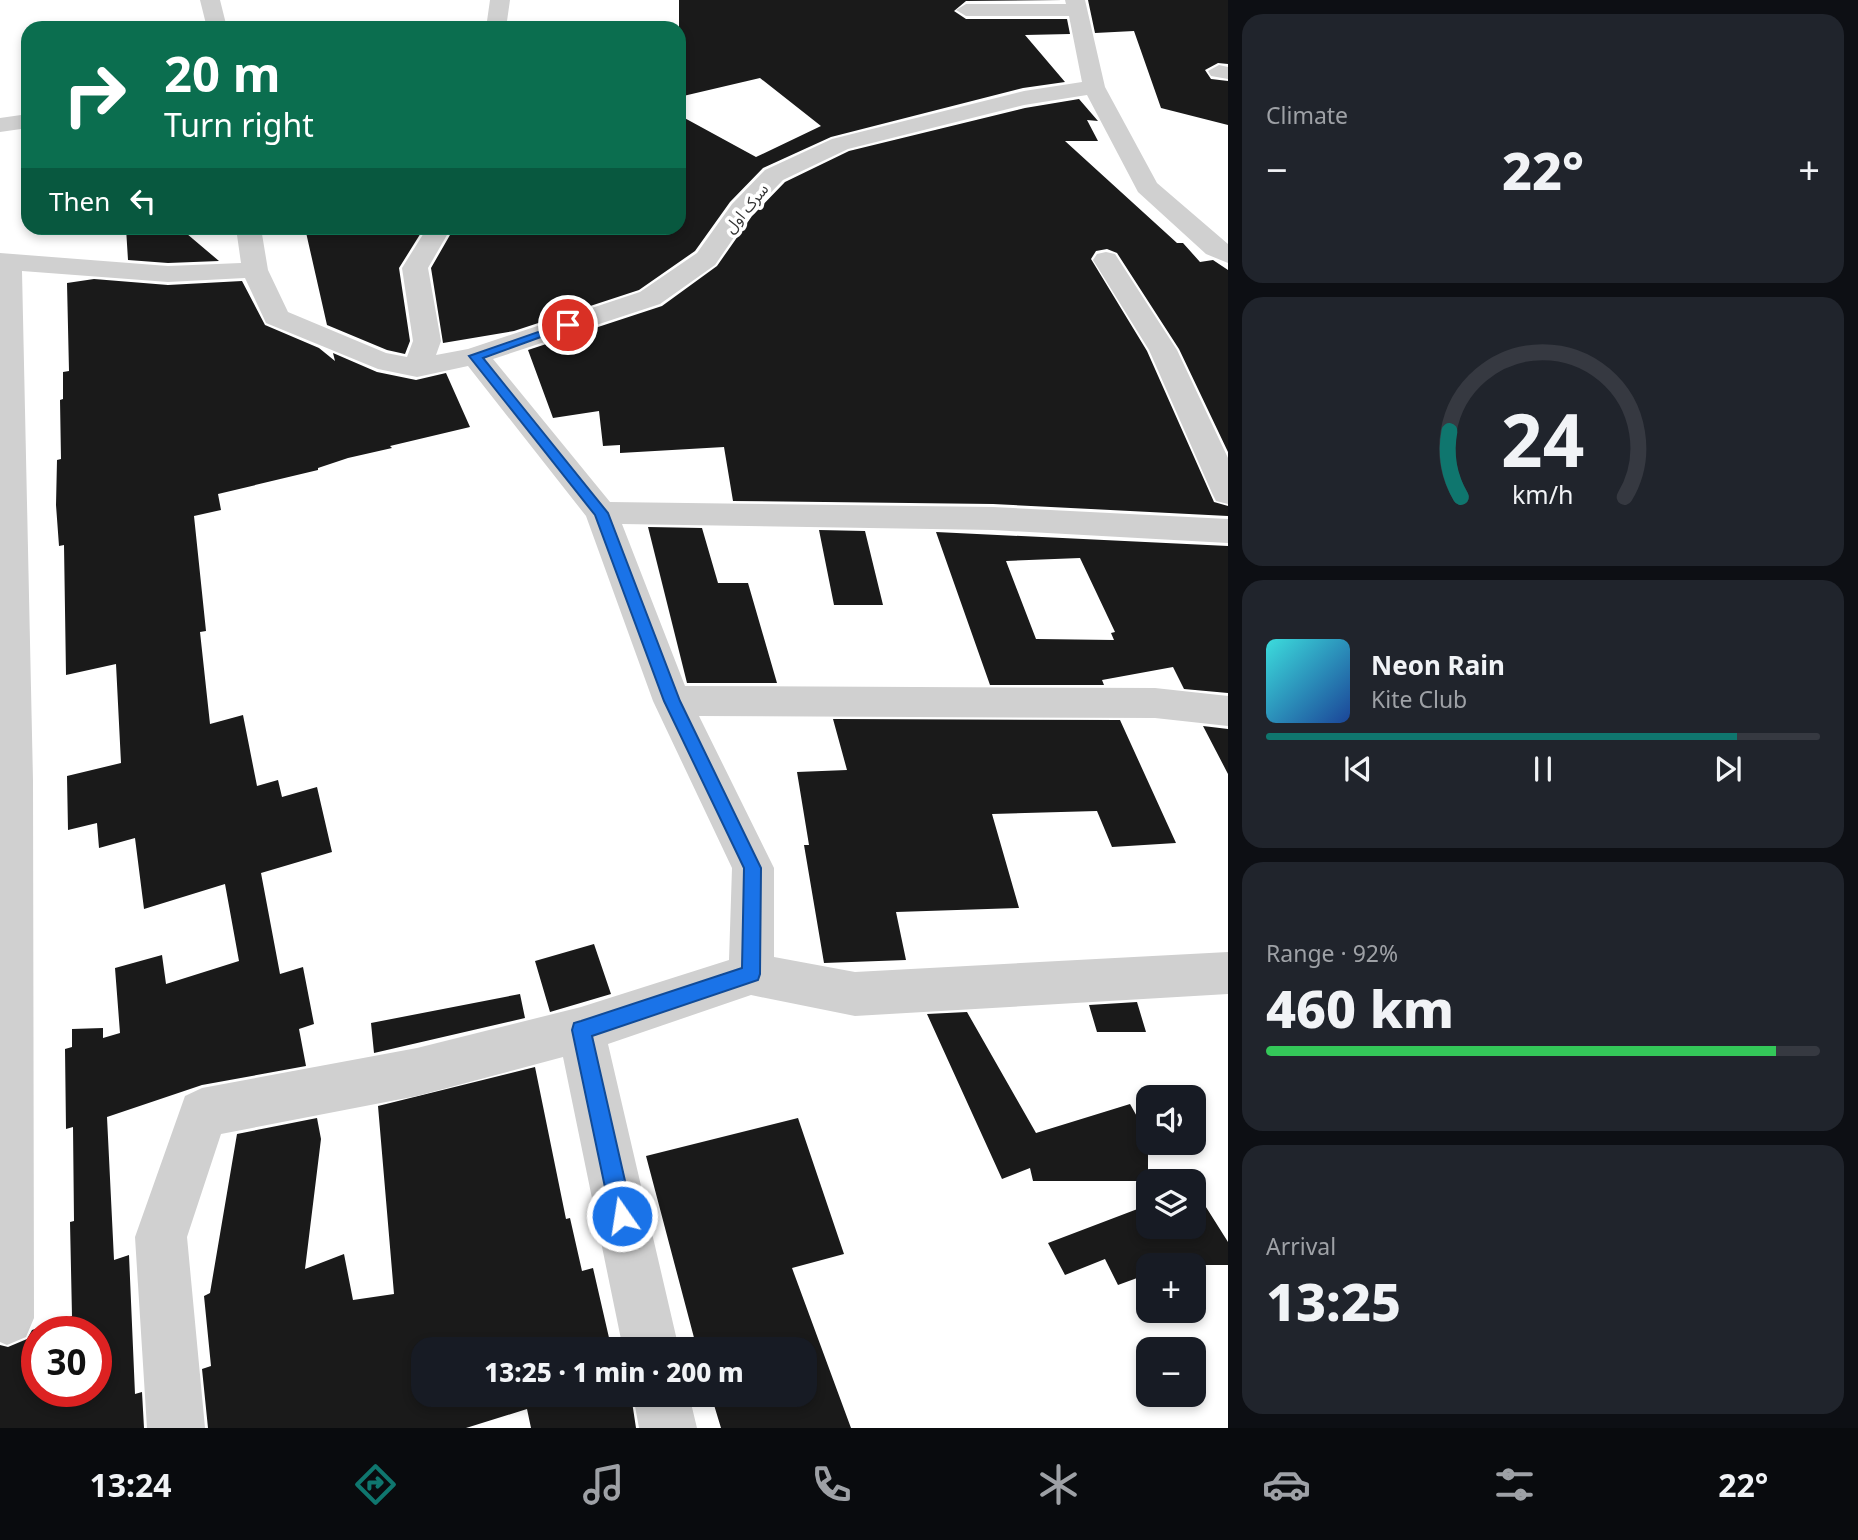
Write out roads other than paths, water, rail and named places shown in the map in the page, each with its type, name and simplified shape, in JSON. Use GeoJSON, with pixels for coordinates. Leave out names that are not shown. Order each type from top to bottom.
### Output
{"type":"FeatureCollection","features":[{"type":"Feature","properties":{"kind":"street"},"geometry":{"type":"LineString","coordinates":[[210,0],[215,21]]}},
{"type":"Feature","properties":{"kind":"street"},"geometry":{"type":"LineString","coordinates":[[497,21],[500,0]]}},
{"type":"Feature","properties":{"kind":"street"},"geometry":{"type":"LineString","coordinates":[[966,10],[1076,5],[1094,87],[1147,187],[1215,248],[1228,255]]}},
{"type":"Feature","properties":{"kind":"street","name":"سرک اول"},"geometry":{"type":"LineString","coordinates":[[417,368],[475,356],[650,298],[706,259],[741,209],[774,175],[840,144],[1024,98],[1094,87]]}},
{"type":"Feature","properties":{"kind":"street"},"geometry":{"type":"LineString","coordinates":[[0,125],[21,122]]}},
{"type":"Feature","properties":{"kind":"street"},"geometry":{"type":"LineString","coordinates":[[251,235],[255,270],[276,317],[368,356],[417,368],[427,341],[415,268],[435,235]]}},
{"type":"Feature","properties":{"kind":"street"},"geometry":{"type":"LineString","coordinates":[[1106,260],[1163,351],[1228,493]]}},
{"type":"Feature","properties":{"kind":"street"},"geometry":{"type":"LineString","coordinates":[[7,1318],[4,262],[168,274],[255,270]]}},
{"type":"Feature","properties":{"kind":"street"},"geometry":{"type":"LineString","coordinates":[[475,356],[601,513],[672,701],[753,868],[751,974]]}},
{"type":"Feature","properties":{"kind":"street"},"geometry":{"type":"LineString","coordinates":[[601,513],[860,515],[1124,523],[1228,531]]}},
{"type":"Feature","properties":{"kind":"street"},"geometry":{"type":"LineString","coordinates":[[672,701],[1154,703],[1228,711]]}},
{"type":"Feature","properties":{"kind":"street"},"geometry":{"type":"LineString","coordinates":[[177,1428],[161,1237],[187,1168],[202,1113],[417,1072],[581,1030],[751,974],[855,994],[1227,974]]}},
{"type":"Feature","properties":{"kind":"street"},"geometry":{"type":"LineString","coordinates":[[581,1030],[648,1337]]}},
{"type":"Feature","properties":{"kind":"street"},"geometry":{"type":"LineString","coordinates":[[664,1407],[668,1428]]}}]}
